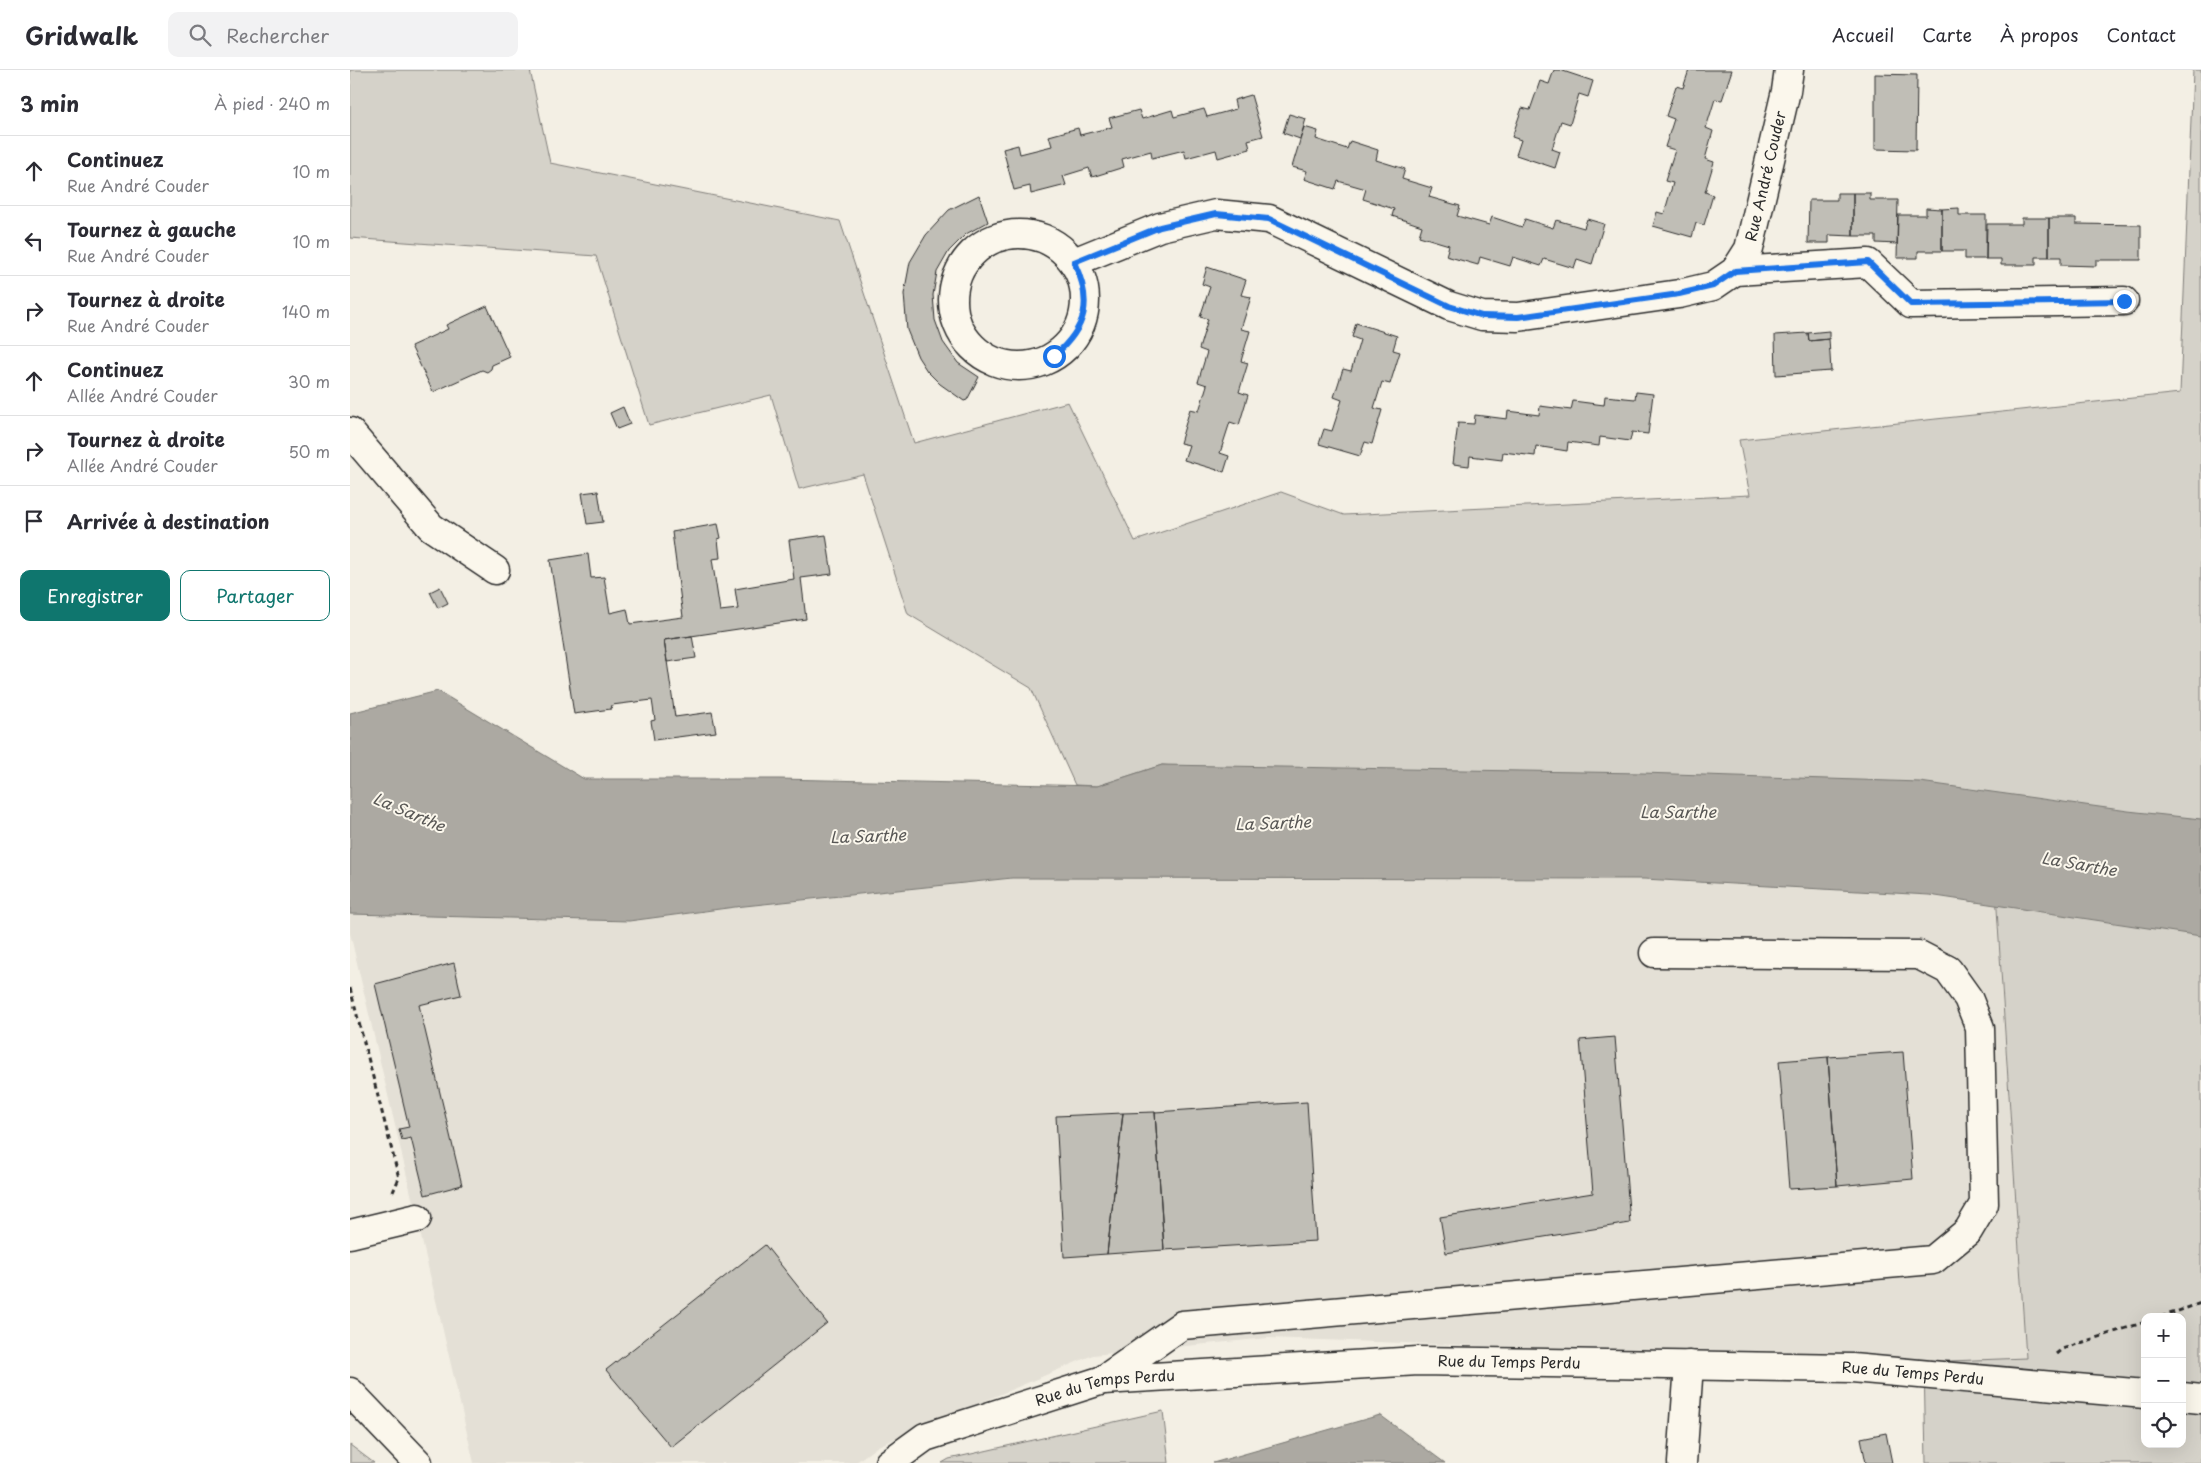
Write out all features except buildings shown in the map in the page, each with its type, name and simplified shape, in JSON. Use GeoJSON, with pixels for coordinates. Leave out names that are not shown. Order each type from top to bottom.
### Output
{"type":"FeatureCollection","features":[{"type":"Feature","properties":{"kind":"street","name":"Rue André Couder"},"geometry":{"type":"LineString","coordinates":[[1074,262],[1160,227],[1216,214],[1269,219],[1449,306],[1482,316],[1518,317],[1679,294],[1713,286],[1735,271],[1748,249],[1786,91],[1789,70]]}},
{"type":"Feature","properties":{"kind":"street"},"geometry":{"type":"LineString","coordinates":[[1016,234],[1038,237],[1058,247],[1074,262],[1083,281],[1084,288],[1085,302],[1081,324],[1070,342],[1054,356],[1034,365],[1013,366],[992,360],[974,349],[961,331],[954,311],[954,289],[962,268],[976,250],[994,239],[1016,234]]}},
{"type":"Feature","properties":{"kind":"street"},"geometry":{"type":"LineString","coordinates":[[1735,271],[1868,262],[1911,304],[2124,301]]}},
{"type":"Feature","properties":{"kind":"street"},"geometry":{"type":"LineString","coordinates":[[350,432],[431,527],[495,570]]}},
{"type":"Feature","properties":{"kind":"street"},"geometry":{"type":"LineString","coordinates":[[1102,1380],[1182,1324],[1934,1260],[1968,1231],[1984,1204],[1980,1028],[1968,998],[1948,970],[1919,955],[1654,953]]}},
{"type":"Feature","properties":{"kind":"street"},"geometry":{"type":"LineString","coordinates":[[350,1234],[417,1218]]}},
{"type":"Feature","properties":{"kind":"street","name":"Rue du Temps Perdu"},"geometry":{"type":"LineString","coordinates":[[889,1463],[925,1437],[1102,1380],[1418,1361],[1852,1368],[2141,1394]]}},
{"type":"Feature","properties":{"kind":"street"},"geometry":{"type":"LineString","coordinates":[[1682,1463],[1689,1365]]}},
{"type":"Feature","properties":{"kind":"street"},"geometry":{"type":"LineString","coordinates":[[350,1392],[418,1463]]}},
{"type":"Feature","properties":{"kind":"street"},"geometry":{"type":"LineString","coordinates":[[2186,1397],[2201,1399]]}},
{"type":"Feature","properties":{"kind":"path"},"geometry":{"type":"LineString","coordinates":[[350,988],[399,1178],[392,1196]]}},
{"type":"Feature","properties":{"kind":"path"},"geometry":{"type":"LineString","coordinates":[[2172,1313],[2201,1303]]}},
{"type":"Feature","properties":{"kind":"path"},"geometry":{"type":"LineString","coordinates":[[2055,1354],[2062,1349],[2141,1323]]}},
{"type":"Feature","properties":{"kind":"shaded area"},"geometry":{"type":"Polygon","coordinates":[[[350,70],[530,70],[550,163],[840,221],[914,443],[1068,402],[1135,541],[1281,492],[1344,515],[1750,495],[1739,440],[2180,393],[2193,70],[2201,70],[2201,1463],[1926,1463],[1924,1362],[2026,1358],[1992,832],[1162,765],[1098,786],[1075,785],[1031,688],[908,614],[863,474],[799,489],[771,395],[649,425],[596,256],[350,238],[350,70]]]}},
{"type":"Feature","properties":{"kind":"shaded area"},"geometry":{"type":"Polygon","coordinates":[[[1012,878],[1644,879],[1929,895],[1996,905],[2026,1359],[1924,1362],[1268,1338],[1093,1355],[878,1446],[855,1463],[474,1463],[350,933],[350,914],[629,921],[735,907],[1012,878]]]}},
{"type":"Feature","properties":{"kind":"shaded area"},"geometry":{"type":"Polygon","coordinates":[[[1163,1411],[1169,1463],[942,1463],[949,1459],[1163,1411]]]}},
{"type":"Feature","properties":{"kind":"shaded area"},"geometry":{"type":"Polygon","coordinates":[[[350,1445],[374,1463],[350,1463],[350,1445]]]}},
{"type":"Feature","properties":{"kind":"water","name":"La Sarthe"},"geometry":{"type":"Polygon","coordinates":[[[438,691],[584,779],[779,779],[1097,786],[1162,765],[1642,773],[1920,782],[2128,811],[2201,819],[2201,936],[1929,895],[1644,879],[1012,878],[735,907],[629,921],[350,914],[350,713],[438,691]]]}},
{"type":"Feature","properties":{"kind":"water"},"geometry":{"type":"Polygon","coordinates":[[[1380,1415],[1445,1463],[1213,1463],[1380,1415]]]}},
{"type":"Feature","properties":{"kind":"route"},"geometry":{"type":"LineString","coordinates":[[1054,356],[1070,342],[1081,324],[1085,302],[1083,281],[1074,262],[1160,227],[1216,214],[1269,219],[1449,306],[1482,316],[1518,317],[1679,294],[1713,286],[1735,271],[1868,262],[1911,304],[2124,301]]}}]}
